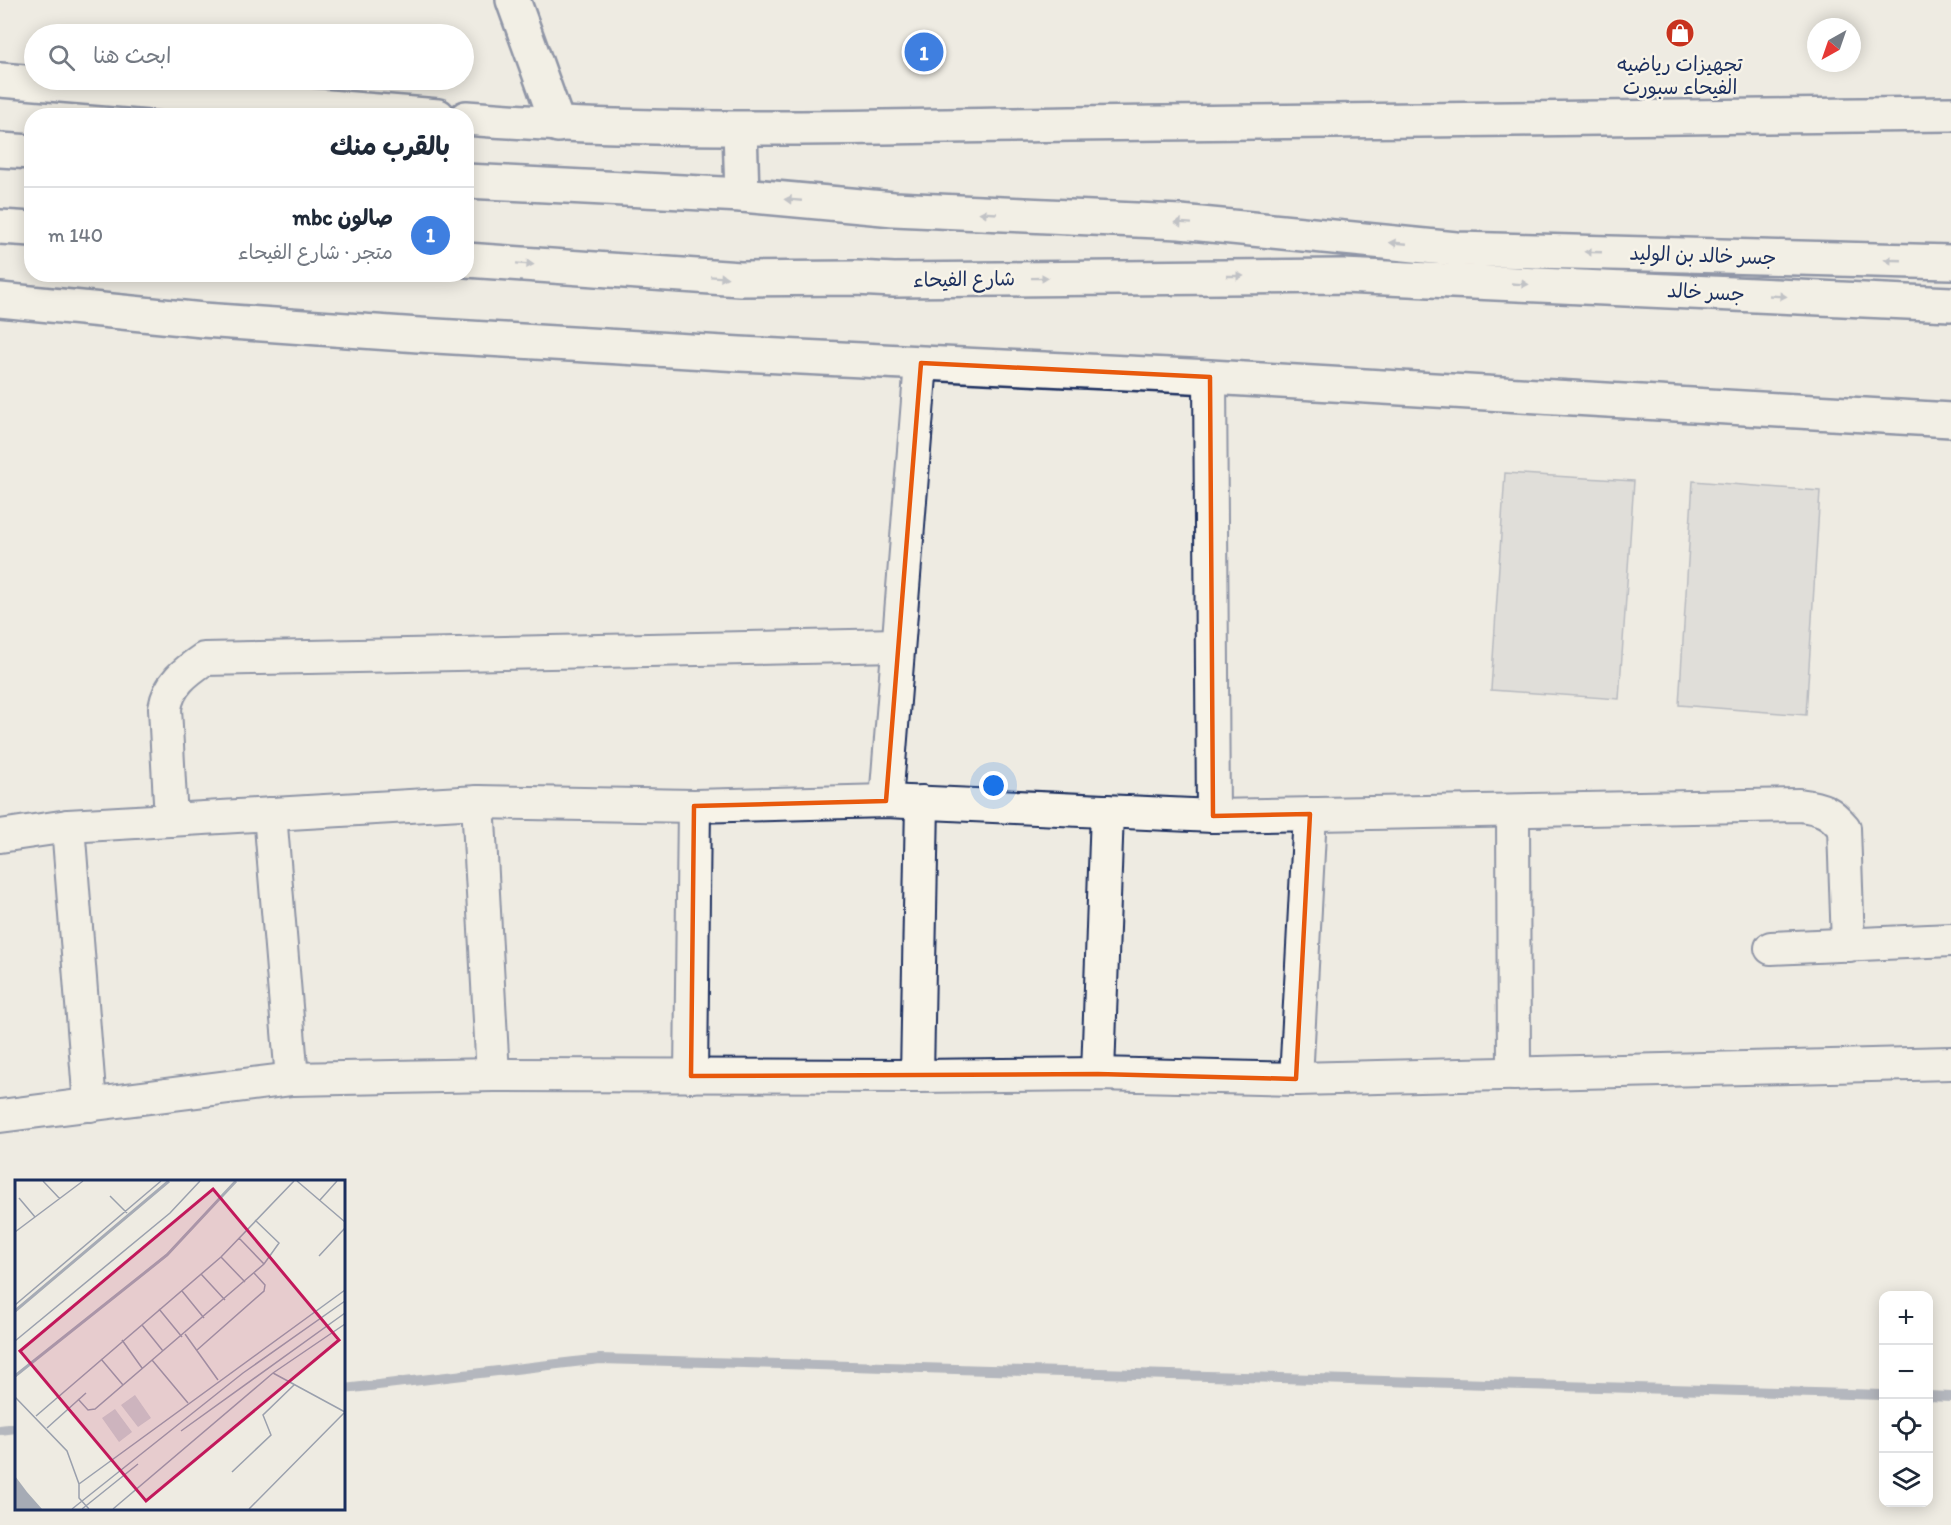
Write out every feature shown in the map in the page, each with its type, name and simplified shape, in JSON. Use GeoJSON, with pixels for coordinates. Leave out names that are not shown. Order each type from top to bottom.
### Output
{"type":"FeatureCollection","features":[{"type":"Feature","properties":{"kind":"main road"},"geometry":{"type":"LineString","coordinates":[[513,0],[558,125]]}},
{"type":"Feature","properties":{"kind":"main road"},"geometry":{"type":"LineString","coordinates":[[0,80],[24,82]]}},
{"type":"Feature","properties":{"kind":"main road"},"geometry":{"type":"LineString","coordinates":[[122,90],[341,108]]}},
{"type":"Feature","properties":{"kind":"main road"},"geometry":{"type":"LineString","coordinates":[[474,119],[558,125],[740,129],[1951,114]]}},
{"type":"Feature","properties":{"kind":"main road"},"geometry":{"type":"LineString","coordinates":[[474,182],[742,195],[740,129]]}},
{"type":"Feature","properties":{"kind":"main road"},"geometry":{"type":"LineString","coordinates":[[0,150],[24,152]]}},
{"type":"Feature","properties":{"kind":"main road","name":"جسر خالد بن الوليد"},"geometry":{"type":"LineString","coordinates":[[742,195],[894,209],[1180,222],[1456,249],[1951,262]]}},
{"type":"Feature","properties":{"kind":"main road"},"geometry":{"type":"LineString","coordinates":[[0,227],[24,228]]}},
{"type":"Feature","properties":{"kind":"main road","name":"شارع الفيحاء"},"geometry":{"type":"LineString","coordinates":[[474,261],[740,279],[1343,276],[1462,281]]}},
{"type":"Feature","properties":{"kind":"main road","name":"جسر خالد"},"geometry":{"type":"LineString","coordinates":[[1462,281],[1951,304]]}},
{"type":"Feature","properties":{"kind":"main road"},"geometry":{"type":"LineString","coordinates":[[0,300],[215,321],[1951,420]]}},
{"type":"Feature","properties":{"kind":"street"},"geometry":{"type":"LineString","coordinates":[[885,801],[921,363]]}},
{"type":"Feature","properties":{"kind":"street"},"geometry":{"type":"LineString","coordinates":[[1210,377],[1214,816]]}},
{"type":"Feature","properties":{"kind":"street"},"geometry":{"type":"LineString","coordinates":[[171,820],[165,708],[167,697],[181,675],[204,659],[898,645]]}},
{"type":"Feature","properties":{"kind":"street"},"geometry":{"type":"LineString","coordinates":[[0,836],[68,826],[478,802],[694,806],[885,801],[1214,816],[1800,806],[1815,807],[1833,814],[1844,828],[1848,945]]}},
{"type":"Feature","properties":{"kind":"street"},"geometry":{"type":"LineString","coordinates":[[478,802],[493,1075]]}},
{"type":"Feature","properties":{"kind":"street"},"geometry":{"type":"LineString","coordinates":[[917,1076],[922,802]]}},
{"type":"Feature","properties":{"kind":"street"},"geometry":{"type":"LineString","coordinates":[[691,1076],[694,806]]}},
{"type":"Feature","properties":{"kind":"street"},"geometry":{"type":"LineString","coordinates":[[1098,1074],[1107,811]]}},
{"type":"Feature","properties":{"kind":"street"},"geometry":{"type":"LineString","coordinates":[[1513,811],[1514,1074]]}},
{"type":"Feature","properties":{"kind":"street"},"geometry":{"type":"LineString","coordinates":[[270,814],[292,1079]]}},
{"type":"Feature","properties":{"kind":"street"},"geometry":{"type":"LineString","coordinates":[[1296,1079],[1311,814]]}},
{"type":"Feature","properties":{"kind":"street"},"geometry":{"type":"LineString","coordinates":[[68,826],[90,1105]]}},
{"type":"Feature","properties":{"kind":"street"},"geometry":{"type":"LineString","coordinates":[[1771,948],[1951,940]]}},
{"type":"Feature","properties":{"kind":"street"},"geometry":{"type":"LineString","coordinates":[[0,1116],[292,1079],[493,1075],[1098,1074],[1296,1079],[1951,1063]]}},
{"type":"Feature","properties":{"kind":"highlighted area"},"geometry":{"type":"Polygon","coordinates":[[[921,363],[1210,377],[1213,816],[1310,814],[1296,1079],[1098,1074],[691,1076],[694,806],[886,801],[921,363]]]}},
{"type":"Feature","properties":{"kind":"shaded area"},"geometry":{"type":"Polygon","coordinates":[[[1505,473],[1634,481],[1619,699],[1491,690],[1505,473]]]}},
{"type":"Feature","properties":{"kind":"shaded area"},"geometry":{"type":"Polygon","coordinates":[[[1693,481],[1820,491],[1806,715],[1679,705],[1693,481]]]}},
{"type":"Feature","properties":{"kind":"waterway"},"geometry":{"type":"LineString","coordinates":[[345,1389],[600,1359],[1879,1395]]}},
{"type":"Feature","properties":{"kind":"waterway"},"geometry":{"type":"LineString","coordinates":[[1933,1396],[1951,1397]]}},
{"type":"Feature","properties":{"kind":"waterway"},"geometry":{"type":"LineString","coordinates":[[0,1430],[15,1428]]}},
{"type":"Feature","properties":{"kind":"place","name":"تجهيزات رياضيه الفيحاء سبورت"},"geometry":{"type":"Point","coordinates":[1680,33]}},
{"type":"Feature","properties":{"kind":"place","name":"صالون mbc"},"geometry":{"type":"Point","coordinates":[924,52]}}]}
